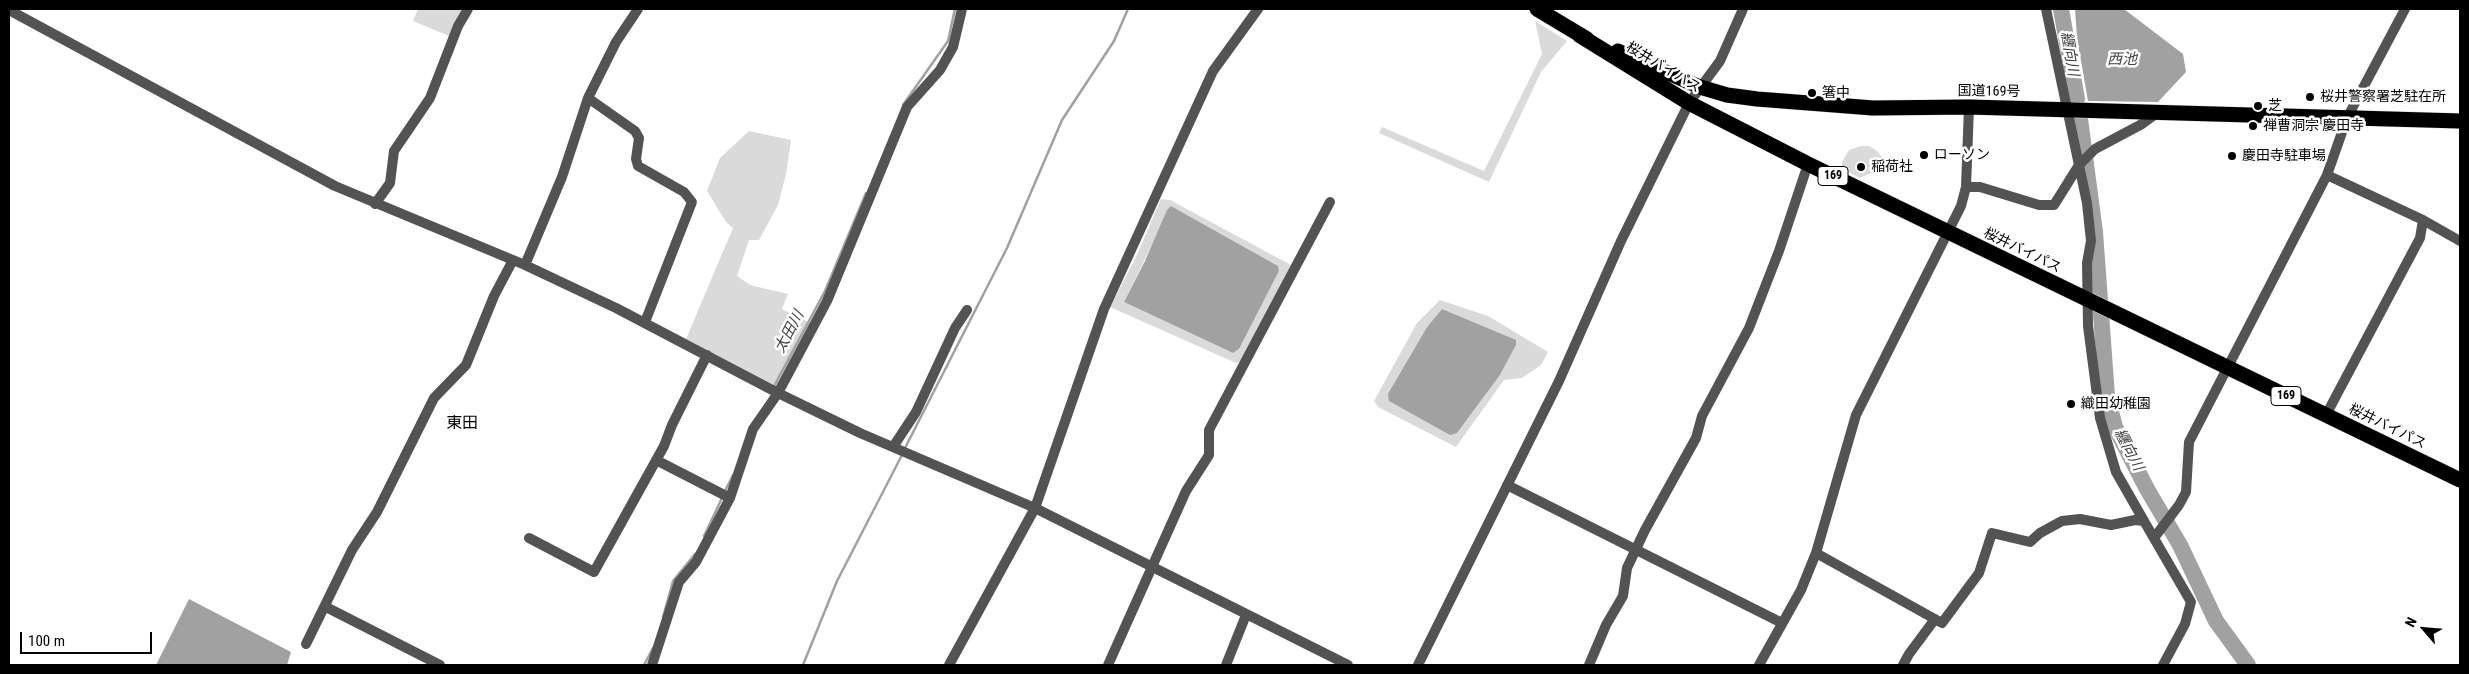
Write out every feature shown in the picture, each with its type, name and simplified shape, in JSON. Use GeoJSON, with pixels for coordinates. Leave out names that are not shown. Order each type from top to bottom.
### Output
{"type":"FeatureCollection","features":[{"type":"Feature","properties":{"kind":"highway","name":"国道169号"},"geometry":{"type":"LineString","coordinates":[[1537,9],[1579,35],[1700,87],[1726,95],[1757,99],[1873,108],[1969,108],[2460,121]]}},
{"type":"Feature","properties":{"kind":"highway","name":"桜井バイパス"},"geometry":{"type":"LineString","coordinates":[[1579,35],[1689,103],[1808,164],[2460,480]]}},
{"type":"Feature","properties":{"kind":"street"},"geometry":{"type":"LineString","coordinates":[[375,204],[390,183],[394,151],[430,98],[458,26],[468,9]]}},
{"type":"Feature","properties":{"kind":"street"},"geometry":{"type":"LineString","coordinates":[[525,265],[562,178],[588,98],[616,42],[638,9]]}},
{"type":"Feature","properties":{"kind":"street"},"geometry":{"type":"LineString","coordinates":[[652,665],[679,582],[696,562],[730,498],[753,428],[778,393],[835,284],[907,107],[940,70],[953,47],[962,9]]}},
{"type":"Feature","properties":{"kind":"street"},"geometry":{"type":"LineString","coordinates":[[949,665],[1035,508],[1104,309],[1213,71],[1258,9]]}},
{"type":"Feature","properties":{"kind":"street"},"geometry":{"type":"LineString","coordinates":[[1418,665],[1559,381],[1621,241],[1689,103],[1720,61],[1743,9]]}},
{"type":"Feature","properties":{"kind":"street"},"geometry":{"type":"LineString","coordinates":[[2046,9],[2066,111],[2080,164],[2091,241],[2087,263],[2100,418],[2116,472],[2144,521],[2155,536],[2191,602],[2185,624],[2163,665]]}},
{"type":"Feature","properties":{"kind":"street"},"geometry":{"type":"LineString","coordinates":[[2155,536],[2186,492],[2189,442],[2327,175],[2346,118],[2405,9]]}},
{"type":"Feature","properties":{"kind":"street"},"geometry":{"type":"LineString","coordinates":[[9,10],[335,186],[525,265],[645,322],[778,393],[893,447],[1035,508],[1348,665]]}},
{"type":"Feature","properties":{"kind":"street"},"geometry":{"type":"LineString","coordinates":[[588,98],[635,130],[639,138],[636,160],[638,166],[684,192],[692,202],[645,322]]}},
{"type":"Feature","properties":{"kind":"street"},"geometry":{"type":"LineString","coordinates":[[1758,665],[1801,590],[1816,553],[1856,415],[1949,234],[1961,206],[1966,187],[1969,108]]}},
{"type":"Feature","properties":{"kind":"street"},"geometry":{"type":"LineString","coordinates":[[1966,187],[1980,187],[2048,207],[2054,205],[2080,164],[2094,149],[2142,124],[2157,113]]}},
{"type":"Feature","properties":{"kind":"street"},"geometry":{"type":"LineString","coordinates":[[1589,665],[1606,625],[1623,596],[1627,568],[1636,548],[1696,438],[1702,416],[1749,328],[1779,251],[1808,164]]}},
{"type":"Feature","properties":{"kind":"street"},"geometry":{"type":"LineString","coordinates":[[2327,175],[2423,220],[2460,241]]}},
{"type":"Feature","properties":{"kind":"street"},"geometry":{"type":"LineString","coordinates":[[1108,665],[1186,491],[1209,455],[1209,430],[1330,202]]}},
{"type":"Feature","properties":{"kind":"street"},"geometry":{"type":"LineString","coordinates":[[2326,415],[2420,238],[2423,220]]}},
{"type":"Feature","properties":{"kind":"street"},"geometry":{"type":"LineString","coordinates":[[306,644],[326,607],[352,550],[377,512],[434,398],[466,365],[494,296],[514,260]]}},
{"type":"Feature","properties":{"kind":"street"},"geometry":{"type":"LineString","coordinates":[[893,447],[916,412],[954,328],[967,310]]}},
{"type":"Feature","properties":{"kind":"street"},"geometry":{"type":"LineString","coordinates":[[529,538],[594,572],[656,460],[707,355]]}},
{"type":"Feature","properties":{"kind":"street"},"geometry":{"type":"LineString","coordinates":[[656,460],[730,498]]}},
{"type":"Feature","properties":{"kind":"street"},"geometry":{"type":"LineString","coordinates":[[1507,485],[1636,548],[1782,623]]}},
{"type":"Feature","properties":{"kind":"street"},"geometry":{"type":"LineString","coordinates":[[1816,553],[1942,623],[1979,573],[1992,533],[2030,542],[2040,533],[2062,521],[2080,519],[2111,525],[2135,520],[2144,521]]}},
{"type":"Feature","properties":{"kind":"street"},"geometry":{"type":"LineString","coordinates":[[326,607],[440,665]]}},
{"type":"Feature","properties":{"kind":"street"},"geometry":{"type":"LineString","coordinates":[[1226,665],[1246,615]]}},
{"type":"Feature","properties":{"kind":"street"},"geometry":{"type":"LineString","coordinates":[[1903,665],[1908,654],[1935,619]]}},
{"type":"Feature","properties":{"kind":"shaded area"},"geometry":{"type":"Polygon","coordinates":[[[418,9],[463,9],[449,36],[413,21],[418,9]]]}},
{"type":"Feature","properties":{"kind":"shaded area"},"geometry":{"type":"Polygon","coordinates":[[[1535,21],[1567,41],[1541,72],[1489,182],[1379,133],[1382,127],[1484,171],[1542,54],[1535,21]]]}},
{"type":"Feature","properties":{"kind":"shaded area"},"geometry":{"type":"Polygon","coordinates":[[[749,131],[791,140],[786,174],[778,205],[759,240],[749,240],[737,276],[750,285],[788,294],[782,309],[812,324],[778,387],[686,339],[733,228],[726,222],[707,191],[720,158],[749,131]]]}},
{"type":"Feature","properties":{"kind":"shaded area"},"geometry":{"type":"Polygon","coordinates":[[[1861,146],[1869,146],[1882,157],[1872,173],[1859,178],[1842,168],[1842,162],[1849,150],[1861,146]]]}},
{"type":"Feature","properties":{"kind":"shaded area"},"geometry":{"type":"Polygon","coordinates":[[[1161,199],[1170,200],[1291,265],[1242,362],[1236,363],[1110,307],[1136,257],[1161,199]],[[1171,206],[1124,302],[1233,353],[1239,349],[1279,271],[1278,266],[1171,206]]]}},
{"type":"Feature","properties":{"kind":"shaded area"},"geometry":{"type":"Polygon","coordinates":[[[1440,300],[1488,316],[1548,352],[1541,365],[1522,378],[1504,380],[1456,447],[1378,407],[1374,401],[1417,323],[1440,300]],[[1442,309],[1427,327],[1388,395],[1457,433],[1500,375],[1516,345],[1442,309]]]}},
{"type":"Feature","properties":{"kind":"water","name":"西池"},"geometry":{"type":"Polygon","coordinates":[[[2075,9],[2124,9],[2183,54],[2186,72],[2158,102],[2088,101],[2077,38],[2075,9]]]}},
{"type":"Feature","properties":{"kind":"water"},"geometry":{"type":"Polygon","coordinates":[[[1171,206],[1278,266],[1279,271],[1239,349],[1233,353],[1124,302],[1145,261],[1167,210],[1171,206]]]}},
{"type":"Feature","properties":{"kind":"water"},"geometry":{"type":"Polygon","coordinates":[[[1442,309],[1516,340],[1516,345],[1500,375],[1457,433],[1450,435],[1389,401],[1388,394],[1427,327],[1442,309]]]}},
{"type":"Feature","properties":{"kind":"water"},"geometry":{"type":"Polygon","coordinates":[[[189,599],[291,652],[287,665],[156,665],[189,599]]]}},
{"type":"Feature","properties":{"kind":"waterway","name":"太田川"},"geometry":{"type":"LineString","coordinates":[[903,105],[948,41],[955,9]]}},
{"type":"Feature","properties":{"kind":"waterway"},"geometry":{"type":"LineString","coordinates":[[904,450],[1007,248],[1062,120],[1114,41],[1128,9]]}},
{"type":"Feature","properties":{"kind":"waterway","name":"纒向川"},"geometry":{"type":"LineString","coordinates":[[2061,9],[2077,99]]}},
{"type":"Feature","properties":{"kind":"waterway","name":"纒向川"},"geometry":{"type":"LineString","coordinates":[[2080,119],[2095,232],[2107,396],[2115,427],[2147,489],[2180,545],[2216,621],[2248,665]]}},
{"type":"Feature","properties":{"kind":"waterway","name":"太田川"},"geometry":{"type":"LineString","coordinates":[[773,388],[825,291],[866,193]]}},
{"type":"Feature","properties":{"kind":"waterway"},"geometry":{"type":"LineString","coordinates":[[803,665],[837,581],[902,455]]}},
{"type":"Feature","properties":{"kind":"waterway","name":"太田川"},"geometry":{"type":"LineString","coordinates":[[724,493],[733,475]]}},
{"type":"Feature","properties":{"kind":"waterway","name":"太田川"},"geometry":{"type":"LineString","coordinates":[[704,536],[722,498]]}},
{"type":"Feature","properties":{"kind":"waterway","name":"太田川"},"geometry":{"type":"LineString","coordinates":[[663,617],[673,581],[695,554]]}},
{"type":"Feature","properties":{"kind":"waterway","name":"太田川"},"geometry":{"type":"LineString","coordinates":[[644,665],[653,648]]}},
{"type":"Feature","properties":{"kind":"place","name":"箸中"},"geometry":{"type":"Point","coordinates":[1812,93]}},
{"type":"Feature","properties":{"kind":"place","name":"桜井警察署芝駐在所"},"geometry":{"type":"Point","coordinates":[2310,97]}},
{"type":"Feature","properties":{"kind":"place","name":"芝"},"geometry":{"type":"Point","coordinates":[2258,106]}},
{"type":"Feature","properties":{"kind":"place","name":"禅曹洞宗 慶田寺"},"geometry":{"type":"Point","coordinates":[2253,126]}},
{"type":"Feature","properties":{"kind":"place","name":"ローソン"},"geometry":{"type":"Point","coordinates":[1924,155]}},
{"type":"Feature","properties":{"kind":"place","name":"慶田寺駐車場"},"geometry":{"type":"Point","coordinates":[2232,156]}},
{"type":"Feature","properties":{"kind":"place","name":"稲荷社"},"geometry":{"type":"Point","coordinates":[1861,167]}},
{"type":"Feature","properties":{"kind":"place","name":"織田幼稚園"},"geometry":{"type":"Point","coordinates":[2071,404]}},
{"type":"Feature","properties":{"kind":"district","name":"東田"},"geometry":{"type":"Point","coordinates":[462,424]}}]}
